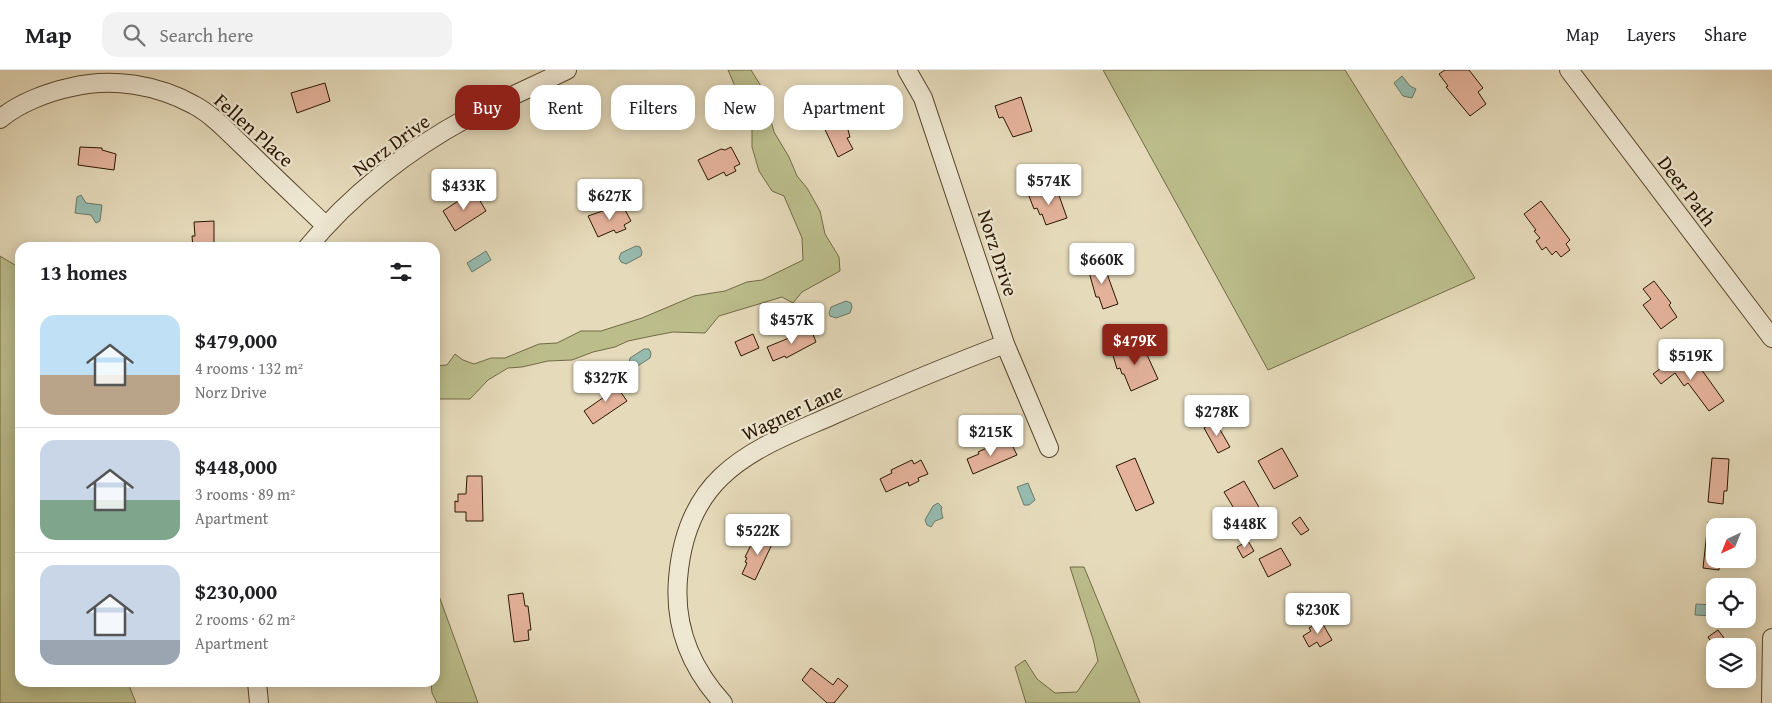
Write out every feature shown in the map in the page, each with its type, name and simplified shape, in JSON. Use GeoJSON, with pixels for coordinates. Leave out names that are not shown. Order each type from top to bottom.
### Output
{"type":"FeatureCollection","features":[{"type":"Feature","properties":{"kind":"street","name":"Norz Drive"},"geometry":{"type":"LineString","coordinates":[[313,242],[325,226],[384,174],[421,146],[466,119],[567,70]]}},
{"type":"Feature","properties":{"kind":"street","name":"Norz Drive"},"geometry":{"type":"LineString","coordinates":[[907,70],[923,98],[935,129],[1005,344],[1049,448]]}},
{"type":"Feature","properties":{"kind":"street","name":"Deer Path"},"geometry":{"type":"LineString","coordinates":[[1569,70],[1772,338]]}},
{"type":"Feature","properties":{"kind":"street","name":"Fellen Place"},"geometry":{"type":"LineString","coordinates":[[0,119],[32,100],[57,90],[86,83],[140,86],[165,92],[195,105],[217,122],[325,226]]}},
{"type":"Feature","properties":{"kind":"street","name":"Wagner Lane"},"geometry":{"type":"LineString","coordinates":[[723,703],[704,680],[688,651],[679,622],[676,595],[680,554],[691,520],[708,491],[721,476],[742,459],[775,441],[934,372],[1005,344]]}},
{"type":"Feature","properties":{"kind":"street"},"geometry":{"type":"LineString","coordinates":[[1771,703],[1772,638]]}},
{"type":"Feature","properties":{"kind":"street"},"geometry":{"type":"LineString","coordinates":[[258,687],[260,703]]}},
{"type":"Feature","properties":{"kind":"green space"},"geometry":{"type":"Polygon","coordinates":[[[728,70],[751,70],[760,85],[734,85],[728,70]]]}},
{"type":"Feature","properties":{"kind":"green space"},"geometry":{"type":"Polygon","coordinates":[[[1103,70],[1345,70],[1475,278],[1268,370],[1103,70]]]}},
{"type":"Feature","properties":{"kind":"green space"},"geometry":{"type":"Polygon","coordinates":[[[752,130],[773,130],[789,157],[797,176],[807,188],[820,211],[825,234],[839,257],[840,271],[802,292],[793,303],[782,297],[719,316],[705,333],[673,332],[628,341],[615,347],[593,352],[572,360],[548,361],[508,368],[488,380],[470,399],[440,399],[440,366],[447,365],[455,354],[463,360],[474,364],[491,358],[505,358],[539,344],[557,343],[581,331],[601,331],[642,318],[694,296],[725,291],[747,282],[762,280],[803,260],[802,238],[784,196],[772,191],[759,171],[752,147],[752,130]]]}},
{"type":"Feature","properties":{"kind":"green space"},"geometry":{"type":"Polygon","coordinates":[[[0,256],[15,265],[15,687],[130,687],[136,703],[0,703],[0,256]]]}},
{"type":"Feature","properties":{"kind":"green space"},"geometry":{"type":"Polygon","coordinates":[[[1070,567],[1084,567],[1140,703],[1026,703],[1015,667],[1025,660],[1037,679],[1055,693],[1077,692],[1098,661],[1070,567]]]}},
{"type":"Feature","properties":{"kind":"green space"},"geometry":{"type":"Polygon","coordinates":[[[440,599],[478,703],[437,703],[431,687],[440,687],[440,599]]]}},
{"type":"Feature","properties":{"kind":"water"},"geometry":{"type":"Polygon","coordinates":[[[1402,76],[1410,86],[1416,89],[1412,98],[1403,96],[1394,83],[1402,76]]]}},
{"type":"Feature","properties":{"kind":"water"},"geometry":{"type":"Polygon","coordinates":[[[81,195],[86,203],[102,205],[100,221],[96,223],[91,215],[75,213],[77,197],[81,195]]]}},
{"type":"Feature","properties":{"kind":"water"},"geometry":{"type":"Polygon","coordinates":[[[636,246],[640,247],[641,256],[626,264],[621,262],[619,258],[621,253],[636,246]]]}},
{"type":"Feature","properties":{"kind":"water"},"geometry":{"type":"Polygon","coordinates":[[[486,251],[491,260],[472,272],[467,263],[486,251]]]}},
{"type":"Feature","properties":{"kind":"water"},"geometry":{"type":"Polygon","coordinates":[[[846,301],[851,303],[850,313],[836,318],[830,316],[831,307],[846,301]]]}},
{"type":"Feature","properties":{"kind":"water"},"geometry":{"type":"Polygon","coordinates":[[[644,349],[649,349],[651,353],[650,358],[636,367],[631,367],[629,363],[630,358],[644,349]]]}},
{"type":"Feature","properties":{"kind":"water"},"geometry":{"type":"Polygon","coordinates":[[[1028,483],[1035,500],[1029,505],[1024,505],[1017,487],[1028,483]]]}},
{"type":"Feature","properties":{"kind":"water"},"geometry":{"type":"Polygon","coordinates":[[[938,503],[942,507],[943,518],[935,521],[931,527],[927,525],[925,520],[933,506],[938,503]]]}},
{"type":"Feature","properties":{"kind":"water"},"geometry":{"type":"Polygon","coordinates":[[[1696,604],[1706,605],[1706,616],[1695,615],[1696,604]]]}},
{"type":"Feature","properties":{"kind":"building"},"geometry":{"type":"Polygon","coordinates":[[[1445,70],[1469,70],[1483,88],[1478,92],[1486,104],[1470,116],[1446,87],[1448,86],[1439,74],[1445,70]]]}},
{"type":"Feature","properties":{"kind":"building"},"geometry":{"type":"Polygon","coordinates":[[[325,83],[330,101],[297,113],[291,93],[325,83]]]}},
{"type":"Feature","properties":{"kind":"building"},"geometry":{"type":"Polygon","coordinates":[[[1021,97],[1032,131],[1013,137],[1003,117],[999,118],[995,106],[1021,97]]]}},
{"type":"Feature","properties":{"kind":"building"},"geometry":{"type":"Polygon","coordinates":[[[825,130],[848,130],[850,137],[847,138],[853,149],[838,157],[825,130]]]}},
{"type":"Feature","properties":{"kind":"building"},"geometry":{"type":"Polygon","coordinates":[[[80,147],[102,148],[102,150],[116,154],[114,170],[78,165],[80,147]]]}},
{"type":"Feature","properties":{"kind":"building"},"geometry":{"type":"Polygon","coordinates":[[[731,147],[740,164],[734,167],[736,171],[726,176],[724,172],[708,180],[698,160],[721,149],[725,150],[731,147]]]}},
{"type":"Feature","properties":{"kind":"building"},"geometry":{"type":"Polygon","coordinates":[[[1056,187],[1067,218],[1046,225],[1042,214],[1040,215],[1037,208],[1034,209],[1029,196],[1056,187]]]}},
{"type":"Feature","properties":{"kind":"building"},"geometry":{"type":"Polygon","coordinates":[[[469,194],[471,197],[476,194],[486,211],[455,231],[443,211],[469,194]]]}},
{"type":"Feature","properties":{"kind":"building"},"geometry":{"type":"Polygon","coordinates":[[[1541,201],[1570,240],[1566,244],[1570,250],[1561,257],[1556,251],[1552,255],[1546,247],[1542,250],[1536,241],[1540,238],[1534,231],[1536,230],[1524,214],[1541,201]]]}},
{"type":"Feature","properties":{"kind":"building"},"geometry":{"type":"Polygon","coordinates":[[[620,205],[622,210],[624,208],[631,221],[624,225],[626,229],[616,233],[614,230],[598,237],[588,216],[620,205]]]}},
{"type":"Feature","properties":{"kind":"building"},"geometry":{"type":"Polygon","coordinates":[[[214,221],[214,242],[192,242],[192,236],[195,236],[194,222],[214,221]]]}},
{"type":"Feature","properties":{"kind":"building"},"geometry":{"type":"Polygon","coordinates":[[[1102,260],[1118,304],[1103,309],[1099,297],[1096,297],[1087,265],[1102,260]]]}},
{"type":"Feature","properties":{"kind":"building"},"geometry":{"type":"Polygon","coordinates":[[[1654,281],[1671,303],[1669,305],[1677,317],[1661,329],[1643,305],[1651,299],[1643,289],[1654,281]]]}},
{"type":"Feature","properties":{"kind":"building"},"geometry":{"type":"Polygon","coordinates":[[[811,329],[816,342],[786,358],[785,356],[773,361],[767,347],[811,329]]]}},
{"type":"Feature","properties":{"kind":"building"},"geometry":{"type":"Polygon","coordinates":[[[753,334],[759,348],[741,356],[735,342],[753,334]]]}},
{"type":"Feature","properties":{"kind":"building"},"geometry":{"type":"Polygon","coordinates":[[[1133,343],[1136,349],[1143,346],[1158,379],[1131,391],[1124,374],[1122,374],[1120,368],[1117,369],[1112,352],[1133,343]]]}},
{"type":"Feature","properties":{"kind":"building"},"geometry":{"type":"Polygon","coordinates":[[[1676,354],[1689,373],[1699,366],[1724,401],[1709,411],[1688,383],[1684,386],[1675,373],[1661,384],[1653,374],[1668,363],[1666,361],[1676,354]]]}},
{"type":"Feature","properties":{"kind":"building"},"geometry":{"type":"Polygon","coordinates":[[[612,380],[627,401],[593,424],[584,411],[607,395],[601,388],[612,380]]]}},
{"type":"Feature","properties":{"kind":"building"},"geometry":{"type":"Polygon","coordinates":[[[1215,421],[1230,447],[1218,453],[1204,428],[1215,421]]]}},
{"type":"Feature","properties":{"kind":"building"},"geometry":{"type":"Polygon","coordinates":[[[1010,441],[1017,455],[973,474],[967,459],[1000,442],[1002,445],[1010,441]]]}},
{"type":"Feature","properties":{"kind":"building"},"geometry":{"type":"Polygon","coordinates":[[[1282,448],[1298,476],[1274,489],[1258,461],[1282,448]]]}},
{"type":"Feature","properties":{"kind":"building"},"geometry":{"type":"Polygon","coordinates":[[[1135,458],[1154,503],[1136,511],[1116,466],[1135,458]]]}},
{"type":"Feature","properties":{"kind":"building"},"geometry":{"type":"Polygon","coordinates":[[[1712,458],[1729,459],[1727,491],[1724,491],[1723,504],[1708,502],[1712,458]]]}},
{"type":"Feature","properties":{"kind":"building"},"geometry":{"type":"Polygon","coordinates":[[[912,460],[914,464],[921,460],[928,474],[918,478],[919,481],[909,486],[908,482],[886,492],[880,479],[892,473],[891,470],[912,460]]]}},
{"type":"Feature","properties":{"kind":"building"},"geometry":{"type":"Polygon","coordinates":[[[467,476],[482,476],[483,521],[466,521],[466,512],[455,512],[455,501],[458,502],[458,494],[466,494],[467,476]]]}},
{"type":"Feature","properties":{"kind":"building"},"geometry":{"type":"Polygon","coordinates":[[[1244,481],[1260,509],[1241,520],[1224,492],[1244,481]]]}},
{"type":"Feature","properties":{"kind":"building"},"geometry":{"type":"Polygon","coordinates":[[[1300,517],[1309,530],[1301,535],[1292,523],[1300,517]]]}},
{"type":"Feature","properties":{"kind":"building"},"geometry":{"type":"Polygon","coordinates":[[[762,532],[775,538],[755,580],[742,574],[747,563],[745,562],[747,558],[745,557],[752,543],[756,545],[762,532]]]}},
{"type":"Feature","properties":{"kind":"building"},"geometry":{"type":"Polygon","coordinates":[[[1706,540],[1706,568],[1719,568],[1719,570],[1703,568],[1706,540]]]}},
{"type":"Feature","properties":{"kind":"building"},"geometry":{"type":"Polygon","coordinates":[[[1248,541],[1254,551],[1243,558],[1237,547],[1248,541]]]}},
{"type":"Feature","properties":{"kind":"building"},"geometry":{"type":"Polygon","coordinates":[[[1281,548],[1291,565],[1268,577],[1259,559],[1281,548]]]}},
{"type":"Feature","properties":{"kind":"building"},"geometry":{"type":"Polygon","coordinates":[[[523,593],[525,606],[528,606],[531,630],[528,630],[529,640],[514,642],[508,595],[523,593]]]}},
{"type":"Feature","properties":{"kind":"building"},"geometry":{"type":"Polygon","coordinates":[[[1321,621],[1332,640],[1320,647],[1317,642],[1309,647],[1303,636],[1311,631],[1309,628],[1321,621]]]}},
{"type":"Feature","properties":{"kind":"building"},"geometry":{"type":"Polygon","coordinates":[[[1718,630],[1724,638],[1709,638],[1718,630]]]}},
{"type":"Feature","properties":{"kind":"building"},"geometry":{"type":"Polygon","coordinates":[[[811,668],[833,685],[838,678],[848,686],[834,703],[827,703],[802,680],[811,668]]]}}]}
